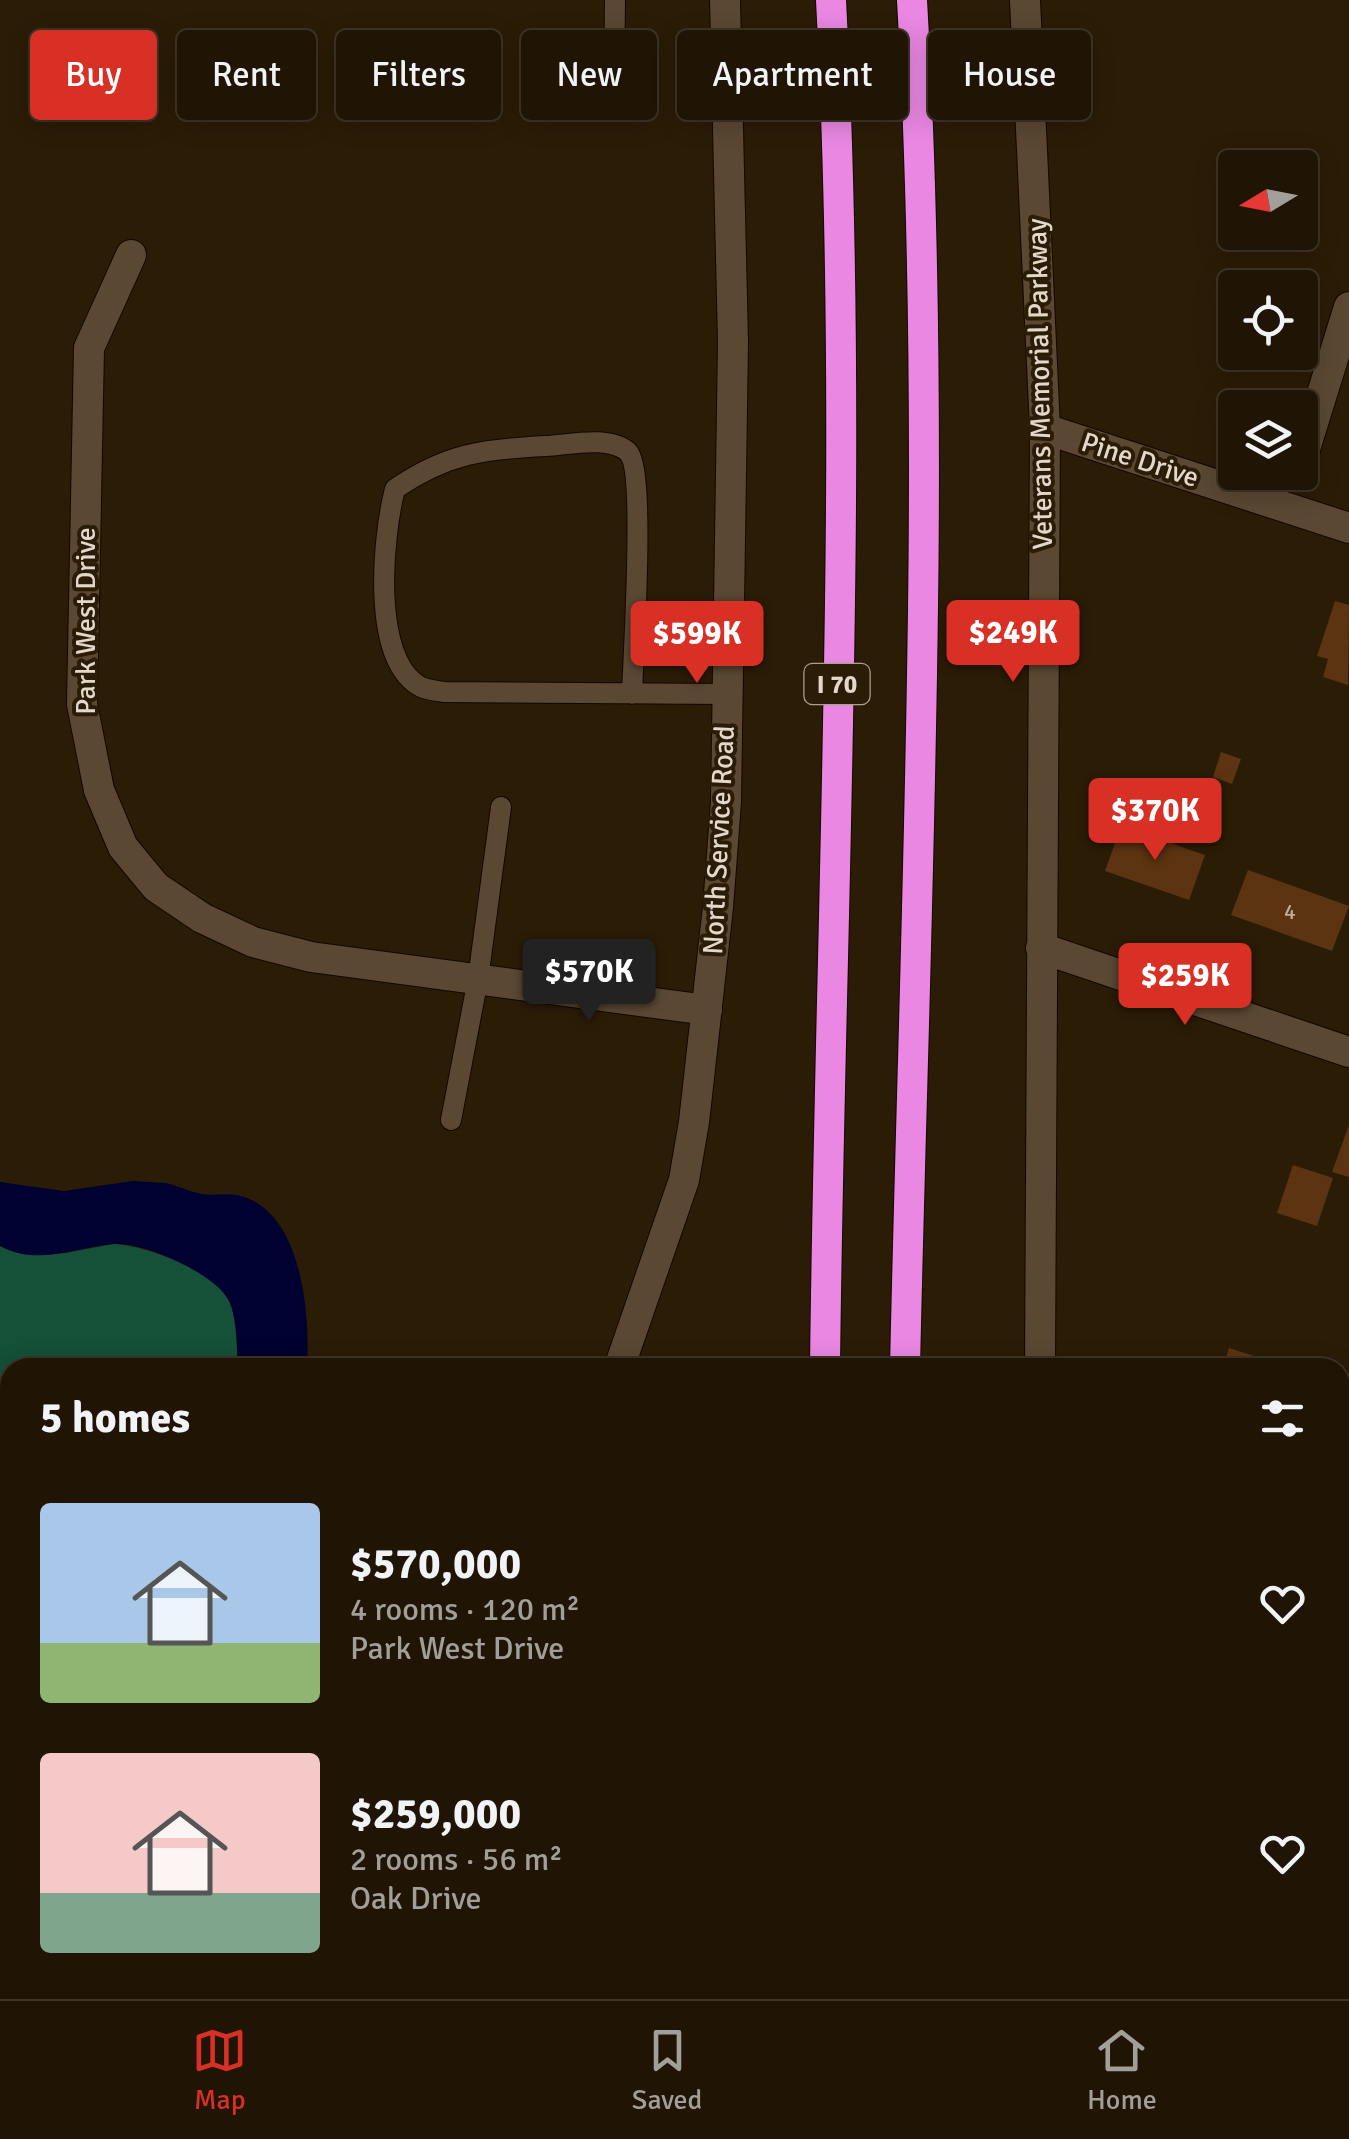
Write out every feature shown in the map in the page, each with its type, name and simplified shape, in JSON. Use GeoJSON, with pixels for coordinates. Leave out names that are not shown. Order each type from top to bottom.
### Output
{"type":"FeatureCollection","features":[{"type":"Feature","properties":{"kind":"highway","name":"I 70"},"geometry":{"type":"LineString","coordinates":[[825,1358],[842,452],[842,282],[831,0]]}},
{"type":"Feature","properties":{"kind":"highway"},"geometry":{"type":"LineString","coordinates":[[905,1358],[923,424],[922,238],[912,0]]}},
{"type":"Feature","properties":{"kind":"street","name":"North Service Road"},"geometry":{"type":"LineString","coordinates":[[622,1358],[684,1180],[707,1010],[726,802],[733,342],[725,0]]}},
{"type":"Feature","properties":{"kind":"street","name":"Veterans Memorial Parkway"},"geometry":{"type":"LineString","coordinates":[[1026,0],[1045,429],[1040,1358]]}},
{"type":"Feature","properties":{"kind":"street","name":"Park West Drive"},"geometry":{"type":"LineString","coordinates":[[131,255],[89,348],[82,704],[99,790],[122,848],[156,887],[202,918],[254,942],[311,957],[707,1010]]}},
{"type":"Feature","properties":{"kind":"street"},"geometry":{"type":"LineString","coordinates":[[1318,407],[1349,307]]}},
{"type":"Feature","properties":{"kind":"street","name":"Pine Drive"},"geometry":{"type":"LineString","coordinates":[[1045,429],[1349,528]]}},
{"type":"Feature","properties":{"kind":"street"},"geometry":{"type":"LineString","coordinates":[[1287,508],[1293,490]]}},
{"type":"Feature","properties":{"kind":"street"},"geometry":{"type":"LineString","coordinates":[[1041,948],[1349,1052]]}},
{"type":"Feature","properties":{"kind":"lane"},"geometry":{"type":"LineString","coordinates":[[615,0],[615,30]]}},
{"type":"Feature","properties":{"kind":"lane"},"geometry":{"type":"LineString","coordinates":[[632,694],[637,503],[636,468],[629,453],[614,445],[594,443],[486,449],[426,468],[395,488],[387,518],[386,609],[397,661],[422,688],[444,692],[632,694],[727,694]]}},
{"type":"Feature","properties":{"kind":"lane"},"geometry":{"type":"LineString","coordinates":[[451,1120],[478,979],[501,807]]}},
{"type":"Feature","properties":{"kind":"green space"},"geometry":{"type":"Polygon","coordinates":[[[114,1244],[143,1249],[195,1270],[229,1301],[237,1358],[0,1358],[0,1246],[27,1254],[71,1252],[114,1244]]]}},
{"type":"Feature","properties":{"kind":"shaded area"},"geometry":{"type":"Polygon","coordinates":[[[133,1181],[165,1183],[202,1194],[241,1196],[262,1206],[290,1244],[298,1269],[307,1321],[307,1358],[237,1358],[235,1323],[228,1299],[193,1269],[159,1253],[113,1244],[28,1255],[0,1246],[0,1182],[64,1191],[133,1181]]]}},
{"type":"Feature","properties":{"kind":"building"},"geometry":{"type":"Polygon","coordinates":[[[1335,601],[1349,605],[1348,685],[1323,677],[1328,659],[1317,656],[1335,601]]]}},
{"type":"Feature","properties":{"kind":"building"},"geometry":{"type":"Polygon","coordinates":[[[1221,752],[1241,759],[1232,784],[1213,777],[1221,752]]]}},
{"type":"Feature","properties":{"kind":"building"},"geometry":{"type":"Polygon","coordinates":[[[1121,826],[1205,855],[1189,900],[1105,871],[1121,826]]]}},
{"type":"Feature","properties":{"kind":"building"},"geometry":{"type":"Polygon","coordinates":[[[1248,870],[1349,906],[1332,951],[1231,915],[1248,870]]]}},
{"type":"Feature","properties":{"kind":"building"},"geometry":{"type":"Polygon","coordinates":[[[1349,1125],[1349,1177],[1332,1172],[1349,1125]]]}},
{"type":"Feature","properties":{"kind":"building"},"geometry":{"type":"Polygon","coordinates":[[[1293,1165],[1333,1178],[1317,1226],[1277,1213],[1293,1165]]]}},
{"type":"Feature","properties":{"kind":"building"},"geometry":{"type":"Polygon","coordinates":[[[1229,1348],[1260,1358],[1226,1358],[1229,1348]]]}}]}
